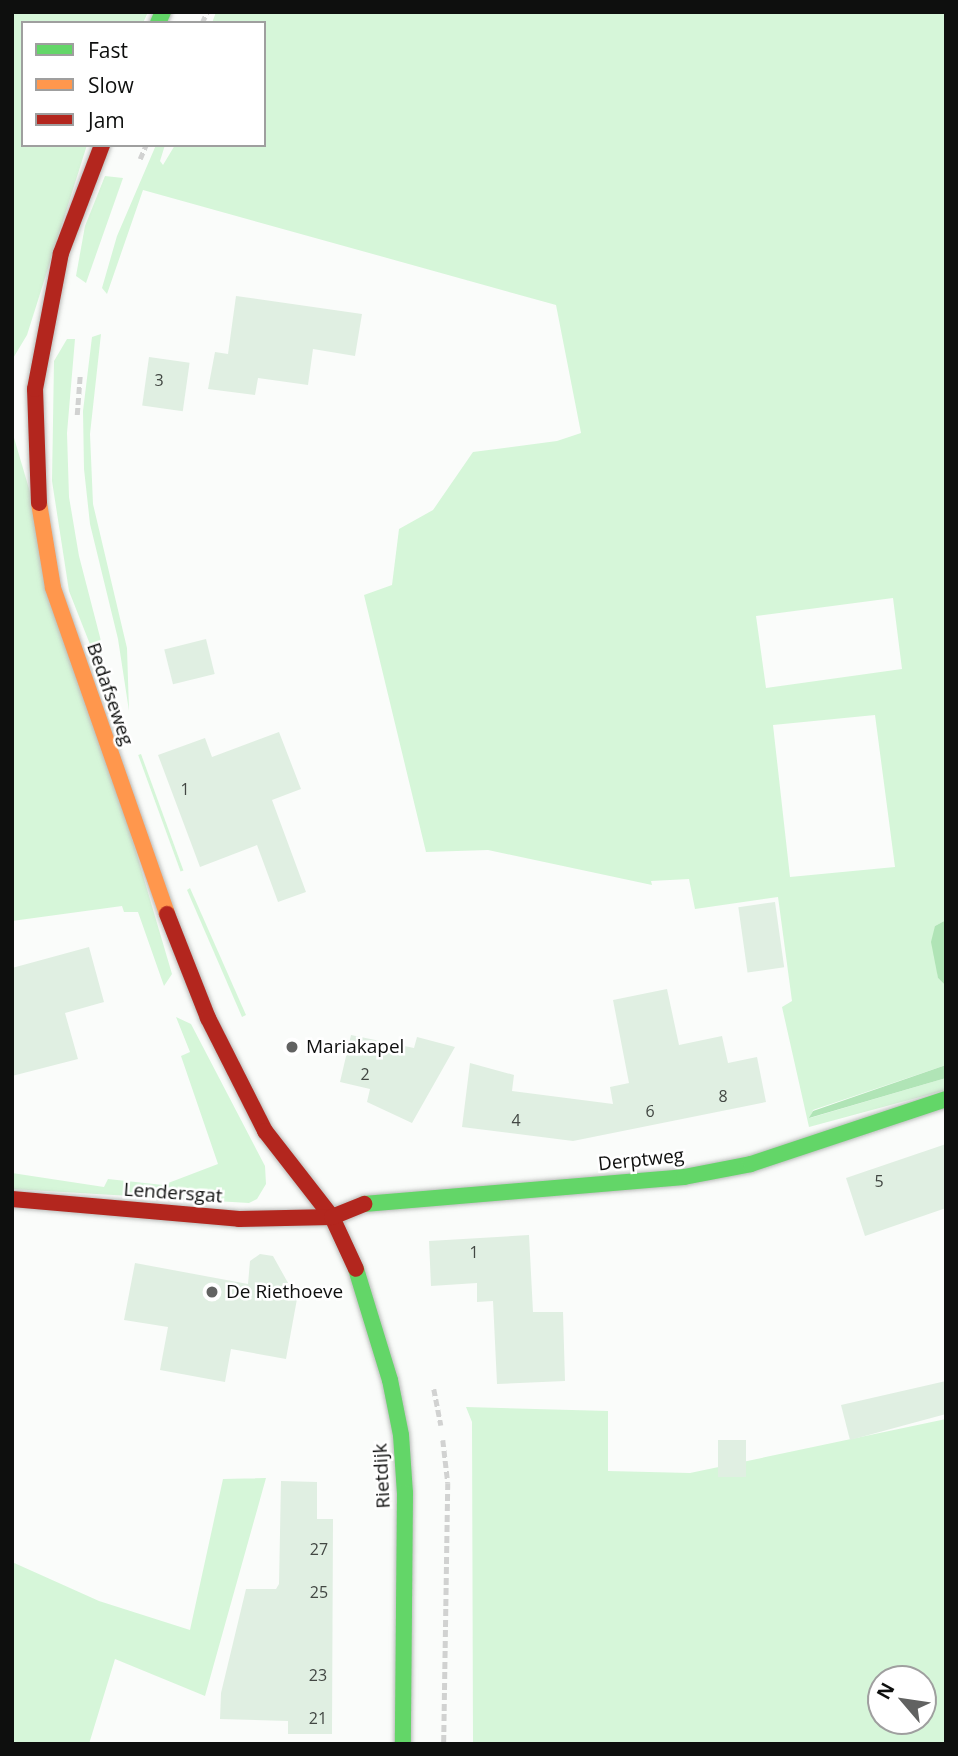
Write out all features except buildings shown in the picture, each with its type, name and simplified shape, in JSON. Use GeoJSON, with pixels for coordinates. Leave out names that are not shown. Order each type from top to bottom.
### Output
{"type":"FeatureCollection","features":[{"type":"Feature","properties":{"kind":"street","name":"Bedafseweg"},"geometry":{"type":"LineString","coordinates":[[101,147],[61,253],[36,389],[38,497],[53,588],[136,833],[208,1018],[265,1130],[332,1217]]}},
{"type":"Feature","properties":{"kind":"street","name":"Derptweg"},"geometry":{"type":"LineString","coordinates":[[332,1217],[366,1204],[684,1177],[751,1164],[946,1098]]}},
{"type":"Feature","properties":{"kind":"street","name":"Lendersgat"},"geometry":{"type":"LineString","coordinates":[[12,1199],[149,1214],[332,1217]]}},
{"type":"Feature","properties":{"kind":"street","name":"Rietdijk"},"geometry":{"type":"LineString","coordinates":[[332,1217],[361,1279],[390,1381],[401,1435],[405,1493],[403,1744]]}},
{"type":"Feature","properties":{"kind":"path"},"geometry":{"type":"LineString","coordinates":[[136,167],[145,147]]}},
{"type":"Feature","properties":{"kind":"path"},"geometry":{"type":"LineString","coordinates":[[76,427],[80,363]]}},
{"type":"Feature","properties":{"kind":"path"},"geometry":{"type":"LineString","coordinates":[[433,1386],[448,1483],[444,1744]]}},
{"type":"Feature","properties":{"kind":"shaded area"},"geometry":{"type":"Polygon","coordinates":[[[12,12],[148,12],[144,21],[21,21],[21,147],[86,147],[27,335],[12,360],[12,12]]]}},
{"type":"Feature","properties":{"kind":"shaded area"},"geometry":{"type":"Polygon","coordinates":[[[216,12],[946,12],[946,920],[935,926],[938,978],[946,986],[946,1065],[813,1110],[810,1118],[946,1078],[946,1090],[809,1127],[782,1007],[792,1001],[778,897],[695,909],[689,879],[651,881],[652,885],[488,850],[426,852],[364,595],[392,585],[399,529],[433,510],[473,452],[557,441],[581,433],[556,305],[143,190],[107,294],[102,288],[117,236],[155,147],[164,147],[160,161],[163,165],[174,147],[266,147],[266,21],[213,21],[216,12]],[[893,598],[756,616],[766,688],[902,669],[893,598]],[[875,715],[773,725],[790,877],[895,867],[875,715]]]}},
{"type":"Feature","properties":{"kind":"shaded area"},"geometry":{"type":"Polygon","coordinates":[[[105,176],[123,178],[86,283],[76,276],[85,226],[105,176]]]}},
{"type":"Feature","properties":{"kind":"shaded area"},"geometry":{"type":"Polygon","coordinates":[[[101,334],[90,434],[93,504],[127,648],[129,711],[118,639],[90,524],[84,469],[83,411],[92,337],[101,334]]]}},
{"type":"Feature","properties":{"kind":"shaded area"},"geometry":{"type":"Polygon","coordinates":[[[67,339],[75,339],[67,433],[69,497],[79,556],[101,641],[104,680],[69,591],[52,481],[54,361],[67,339]]]}},
{"type":"Feature","properties":{"kind":"shaded area"},"geometry":{"type":"Polygon","coordinates":[[[12,431],[172,974],[164,986],[138,912],[124,912],[122,906],[12,921],[12,431]]]}},
{"type":"Feature","properties":{"kind":"shaded area"},"geometry":{"type":"Polygon","coordinates":[[[141,754],[183,871],[181,872],[138,755],[141,754]]]}},
{"type":"Feature","properties":{"kind":"shaded area"},"geometry":{"type":"Polygon","coordinates":[[[190,888],[246,1015],[242,1017],[187,890],[190,888]]]}},
{"type":"Feature","properties":{"kind":"shaded area"},"geometry":{"type":"Polygon","coordinates":[[[946,920],[946,986],[938,978],[931,942],[935,926],[946,920]]]}},
{"type":"Feature","properties":{"kind":"shaded area"},"geometry":{"type":"Polygon","coordinates":[[[176,1017],[191,1024],[265,1166],[266,1184],[257,1199],[249,1203],[12,1189],[12,1173],[104,1187],[108,1179],[163,1185],[218,1164],[181,1056],[190,1052],[176,1017]]]}},
{"type":"Feature","properties":{"kind":"shaded area"},"geometry":{"type":"Polygon","coordinates":[[[946,1065],[946,1078],[809,1118],[813,1111],[946,1065]]]}},
{"type":"Feature","properties":{"kind":"shaded area"},"geometry":{"type":"Polygon","coordinates":[[[466,1407],[608,1411],[608,1471],[690,1473],[946,1419],[946,1744],[473,1744],[472,1422],[466,1407]]]}},
{"type":"Feature","properties":{"kind":"shaded area"},"geometry":{"type":"Polygon","coordinates":[[[266,1478],[205,1696],[115,1659],[89,1744],[12,1744],[12,1562],[99,1601],[190,1630],[223,1479],[266,1478]]]}},
{"type":"Feature","properties":{"kind":"traffic: fast"},"geometry":{"type":"LineString","coordinates":[[159,21],[163,12]]}},
{"type":"Feature","properties":{"kind":"traffic: fast"},"geometry":{"type":"LineString","coordinates":[[364,1204],[684,1177],[751,1164],[946,1099]]}},
{"type":"Feature","properties":{"kind":"traffic: fast"},"geometry":{"type":"LineString","coordinates":[[356,1269],[390,1380],[401,1435],[405,1493],[403,1744]]}},
{"type":"Feature","properties":{"kind":"traffic: slow"},"geometry":{"type":"LineString","coordinates":[[39,503],[53,588],[167,914]]}},
{"type":"Feature","properties":{"kind":"traffic: jam"},"geometry":{"type":"LineString","coordinates":[[39,503],[35,389],[61,253],[101,147]]}},
{"type":"Feature","properties":{"kind":"traffic: jam"},"geometry":{"type":"LineString","coordinates":[[167,914],[208,1018],[265,1131],[332,1217],[356,1269]]}},
{"type":"Feature","properties":{"kind":"traffic: jam"},"geometry":{"type":"LineString","coordinates":[[12,1199],[239,1219],[332,1217],[364,1204]]}},
{"type":"Feature","properties":{"kind":"place","name":"Mariakapel"},"geometry":{"type":"Point","coordinates":[292,1047]}},
{"type":"Feature","properties":{"kind":"place","name":"De Riethoeve"},"geometry":{"type":"Point","coordinates":[212,1292]}}]}
